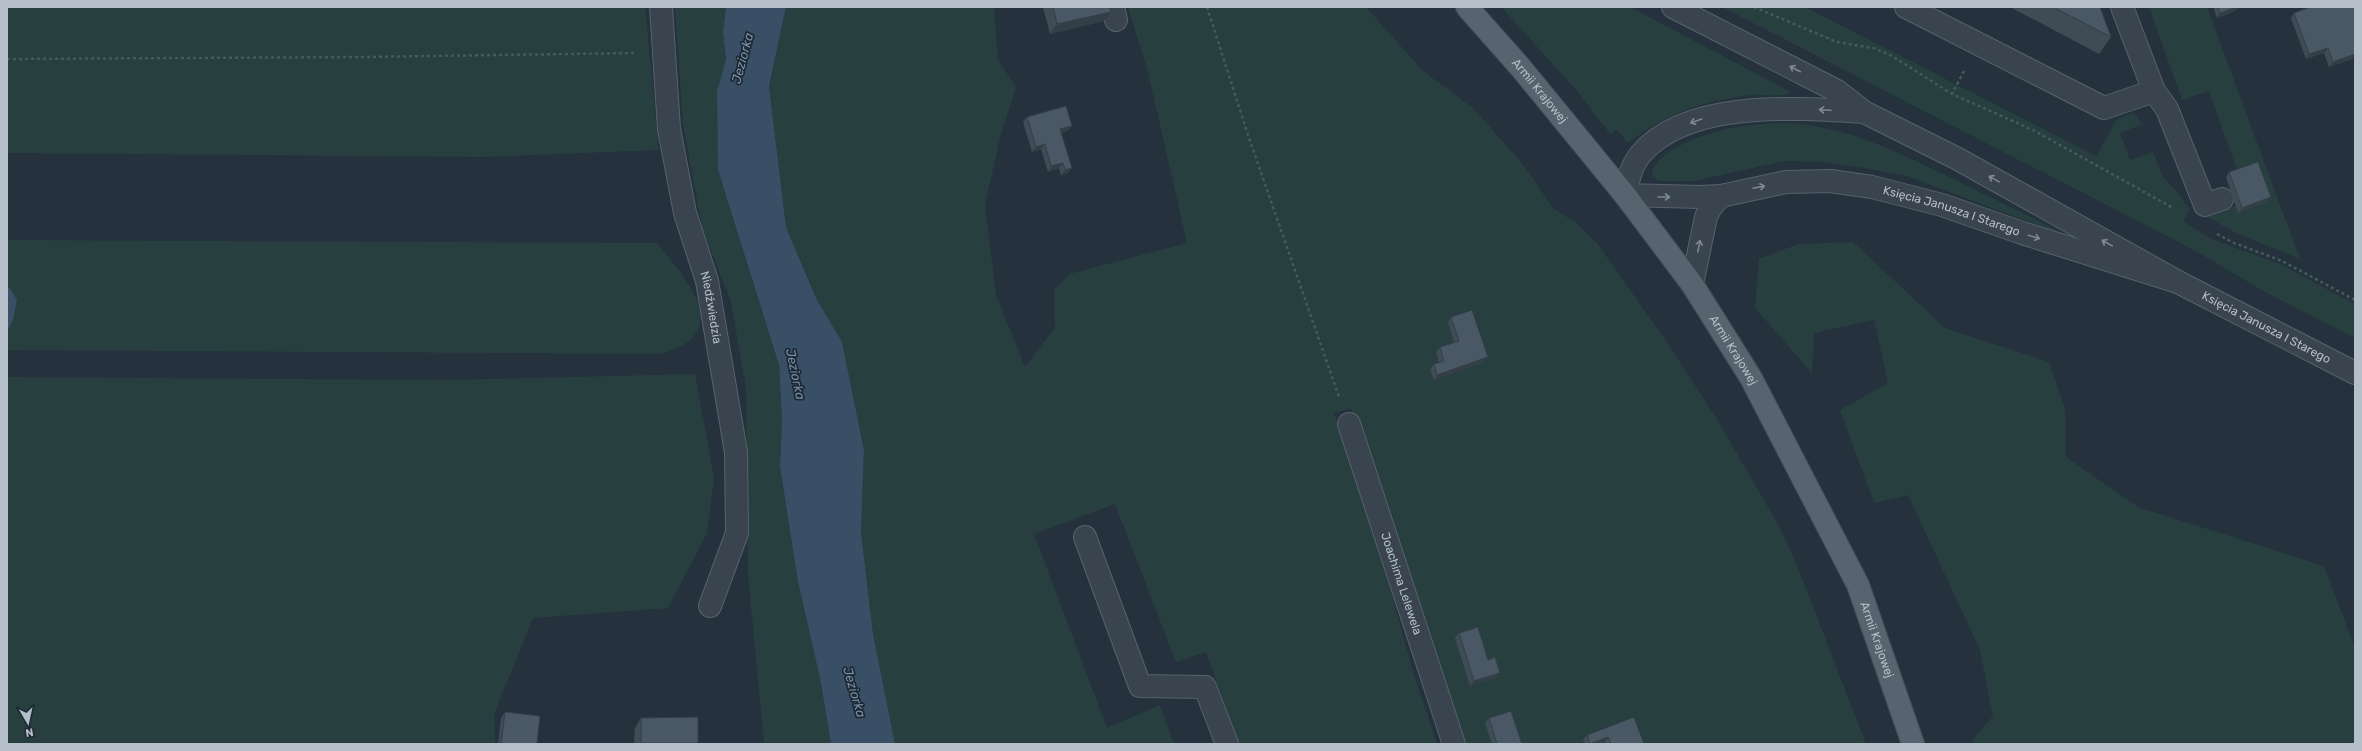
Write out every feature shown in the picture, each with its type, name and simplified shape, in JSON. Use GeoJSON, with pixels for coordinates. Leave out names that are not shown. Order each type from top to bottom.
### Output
{"type":"FeatureCollection","features":[{"type":"Feature","properties":{"kind":"main road","name":"Armii Krajowej"},"geometry":{"type":"LineString","coordinates":[[1467,7],[1521,68],[1625,195],[1692,284],[1751,378],[1858,585],[1913,744]]}},
{"type":"Feature","properties":{"kind":"street","name":"Niedźwiedzia"},"geometry":{"type":"LineString","coordinates":[[660,7],[669,129],[685,213],[707,281],[736,452],[737,534],[710,606]]}},
{"type":"Feature","properties":{"kind":"street","name":"Księcia Janusza I Starego"},"geometry":{"type":"LineString","coordinates":[[1673,7],[1837,91],[1864,112],[1958,158],[2178,282],[2355,373]]}},
{"type":"Feature","properties":{"kind":"street"},"geometry":{"type":"LineString","coordinates":[[1906,7],[2104,108],[2154,91]]}},
{"type":"Feature","properties":{"kind":"street"},"geometry":{"type":"LineString","coordinates":[[2122,7],[2154,91],[2167,108],[2205,205],[2222,199]]}},
{"type":"Feature","properties":{"kind":"street","name":"Księcia Janusza I Starego"},"geometry":{"type":"LineString","coordinates":[[1864,112],[1797,108],[1752,109],[1696,120],[1664,136],[1645,150],[1632,170],[1625,195],[1700,198],[1721,196],[1786,182],[1830,180],[1872,187],[1942,205],[2022,233],[2178,282]]}},
{"type":"Feature","properties":{"kind":"street"},"geometry":{"type":"LineString","coordinates":[[1692,284],[1706,217],[1711,207],[1721,196]]}},
{"type":"Feature","properties":{"kind":"street","name":"Joachima Lelewela"},"geometry":{"type":"LineString","coordinates":[[1349,424],[1454,744]]}},
{"type":"Feature","properties":{"kind":"street"},"geometry":{"type":"LineString","coordinates":[[1085,537],[1140,686],[1205,687],[1227,744]]}},
{"type":"Feature","properties":{"kind":"path"},"geometry":{"type":"LineString","coordinates":[[1207,7],[1248,135],[1349,424]]}},
{"type":"Feature","properties":{"kind":"path"},"geometry":{"type":"LineString","coordinates":[[1754,7],[1837,42],[1873,48],[1892,56],[1952,94],[2034,130],[2176,210]]}},
{"type":"Feature","properties":{"kind":"path"},"geometry":{"type":"LineString","coordinates":[[1952,94],[1978,44]]}},
{"type":"Feature","properties":{"kind":"path"},"geometry":{"type":"LineString","coordinates":[[7,59],[357,57],[664,52]]}},
{"type":"Feature","properties":{"kind":"path"},"geometry":{"type":"LineString","coordinates":[[2215,232],[2234,243],[2282,261],[2355,300]]}},
{"type":"Feature","properties":{"kind":"green space"},"geometry":{"type":"Polygon","coordinates":[[[7,7],[645,7],[659,150],[483,157],[7,153],[7,7]]]}},
{"type":"Feature","properties":{"kind":"green space"},"geometry":{"type":"Polygon","coordinates":[[[675,7],[726,7],[723,32],[726,59],[717,91],[718,170],[779,365],[782,421],[780,467],[798,582],[821,683],[831,744],[764,744],[748,574],[746,388],[731,302],[702,227],[683,125],[675,7]]]}},
{"type":"Feature","properties":{"kind":"green space"},"geometry":{"type":"Polygon","coordinates":[[[786,7],[994,7],[998,60],[1016,87],[1000,138],[985,204],[996,295],[1025,367],[1055,327],[1054,290],[1069,274],[1187,243],[1148,72],[1128,7],[1366,7],[1423,71],[1473,108],[1522,163],[1553,208],[1576,223],[1597,243],[1666,341],[1717,419],[1780,528],[1797,565],[1866,744],[1467,744],[1351,408],[1334,413],[1390,588],[1413,672],[1437,744],[1239,744],[1206,652],[1176,662],[1115,504],[1034,534],[1107,728],[1160,705],[1174,744],[895,744],[873,634],[861,532],[864,450],[842,342],[816,298],[786,227],[769,86],[786,7]]]}},
{"type":"Feature","properties":{"kind":"green space"},"geometry":{"type":"Polygon","coordinates":[[[1501,7],[1630,7],[1791,92],[1782,95],[1749,95],[1699,105],[1671,116],[1628,143],[1616,129],[1611,135],[1579,93],[1501,7]]]}},
{"type":"Feature","properties":{"kind":"green space"},"geometry":{"type":"Polygon","coordinates":[[[1722,7],[1805,7],[2096,156],[2117,119],[2133,113],[2143,124],[2120,133],[2130,160],[2153,152],[2163,177],[2182,197],[2184,204],[2191,208],[2183,221],[2211,239],[2280,264],[2355,304],[2355,338],[2265,292],[2194,250],[1722,7]]]}},
{"type":"Feature","properties":{"kind":"green space"},"geometry":{"type":"Polygon","coordinates":[[[2149,7],[2207,7],[2300,259],[2238,234],[2191,208],[2197,207],[2211,215],[2235,205],[2238,212],[2237,170],[2209,91],[2182,100],[2149,7]]]}},
{"type":"Feature","properties":{"kind":"green space"},"geometry":{"type":"Polygon","coordinates":[[[1778,123],[1822,127],[1864,139],[1885,147],[2057,230],[2056,232],[1907,176],[1824,162],[1785,161],[1694,181],[1659,181],[1652,176],[1654,167],[1661,158],[1671,151],[1697,138],[1710,133],[1732,128],[1778,123]]]}},
{"type":"Feature","properties":{"kind":"green space"},"geometry":{"type":"Polygon","coordinates":[[[7,240],[657,243],[689,285],[700,310],[700,322],[696,333],[689,341],[662,354],[7,350],[7,240]]]}},
{"type":"Feature","properties":{"kind":"green space"},"geometry":{"type":"Polygon","coordinates":[[[1853,242],[1945,328],[2049,362],[2065,409],[2066,457],[2138,507],[2324,566],[2355,648],[2355,744],[1974,744],[1973,739],[1993,716],[1980,650],[1908,495],[1874,503],[1840,410],[1888,383],[1874,320],[1814,333],[1812,373],[1755,308],[1759,259],[1798,244],[1853,242]]]}},
{"type":"Feature","properties":{"kind":"green space"},"geometry":{"type":"Polygon","coordinates":[[[695,374],[714,478],[707,533],[668,608],[533,618],[494,714],[495,744],[7,744],[7,377],[446,380],[695,374]]]}},
{"type":"Feature","properties":{"kind":"water","name":"Jeziorka"},"geometry":{"type":"Polygon","coordinates":[[[726,7],[786,7],[769,86],[786,227],[816,298],[842,342],[864,450],[861,532],[873,634],[895,744],[831,744],[821,683],[798,582],[780,467],[782,421],[779,365],[718,170],[717,91],[726,59],[723,32],[726,7]]]}},
{"type":"Feature","properties":{"kind":"water"},"geometry":{"type":"Polygon","coordinates":[[[7,288],[10,288],[17,300],[13,320],[7,332],[7,288]]]}},
{"type":"Feature","properties":{"kind":"building"},"geometry":{"type":"Polygon","coordinates":[[[1053,7],[1109,7],[1111,12],[1057,24],[1053,7]]]}},
{"type":"Feature","properties":{"kind":"building"},"geometry":{"type":"Polygon","coordinates":[[[2053,7],[2100,7],[2111,37],[2053,7]]]}},
{"type":"Feature","properties":{"kind":"building"},"geometry":{"type":"Polygon","coordinates":[[[2218,7],[2236,7],[2220,13],[2218,7]]]}},
{"type":"Feature","properties":{"kind":"building"},"geometry":{"type":"Polygon","coordinates":[[[2310,7],[2355,7],[2355,54],[2333,62],[2328,48],[2309,54],[2294,13],[2310,7]]]}},
{"type":"Feature","properties":{"kind":"building"},"geometry":{"type":"Polygon","coordinates":[[[1066,106],[1072,126],[1060,129],[1072,168],[1065,170],[1063,163],[1051,166],[1045,144],[1036,147],[1027,117],[1066,106]]]}},
{"type":"Feature","properties":{"kind":"building"},"geometry":{"type":"Polygon","coordinates":[[[2258,162],[2271,197],[2242,208],[2229,172],[2258,162]]]}},
{"type":"Feature","properties":{"kind":"building"},"geometry":{"type":"Polygon","coordinates":[[[1472,310],[1488,357],[1437,375],[1434,364],[1444,361],[1440,347],[1459,341],[1451,317],[1472,310]]]}},
{"type":"Feature","properties":{"kind":"building"},"geometry":{"type":"Polygon","coordinates":[[[1478,627],[1488,660],[1495,657],[1500,673],[1474,681],[1459,633],[1478,627]]]}},
{"type":"Feature","properties":{"kind":"building"},"geometry":{"type":"Polygon","coordinates":[[[1511,711],[1522,744],[1497,744],[1489,718],[1511,711]]]}},
{"type":"Feature","properties":{"kind":"building"},"geometry":{"type":"Polygon","coordinates":[[[505,712],[540,716],[537,744],[501,744],[505,712]]]}},
{"type":"Feature","properties":{"kind":"building"},"geometry":{"type":"Polygon","coordinates":[[[698,717],[698,743],[641,743],[641,718],[698,717]]]}},
{"type":"Feature","properties":{"kind":"building"},"geometry":{"type":"Polygon","coordinates":[[[1634,717],[1644,744],[1611,744],[1608,737],[1590,744],[1587,735],[1634,717]]]}}]}
